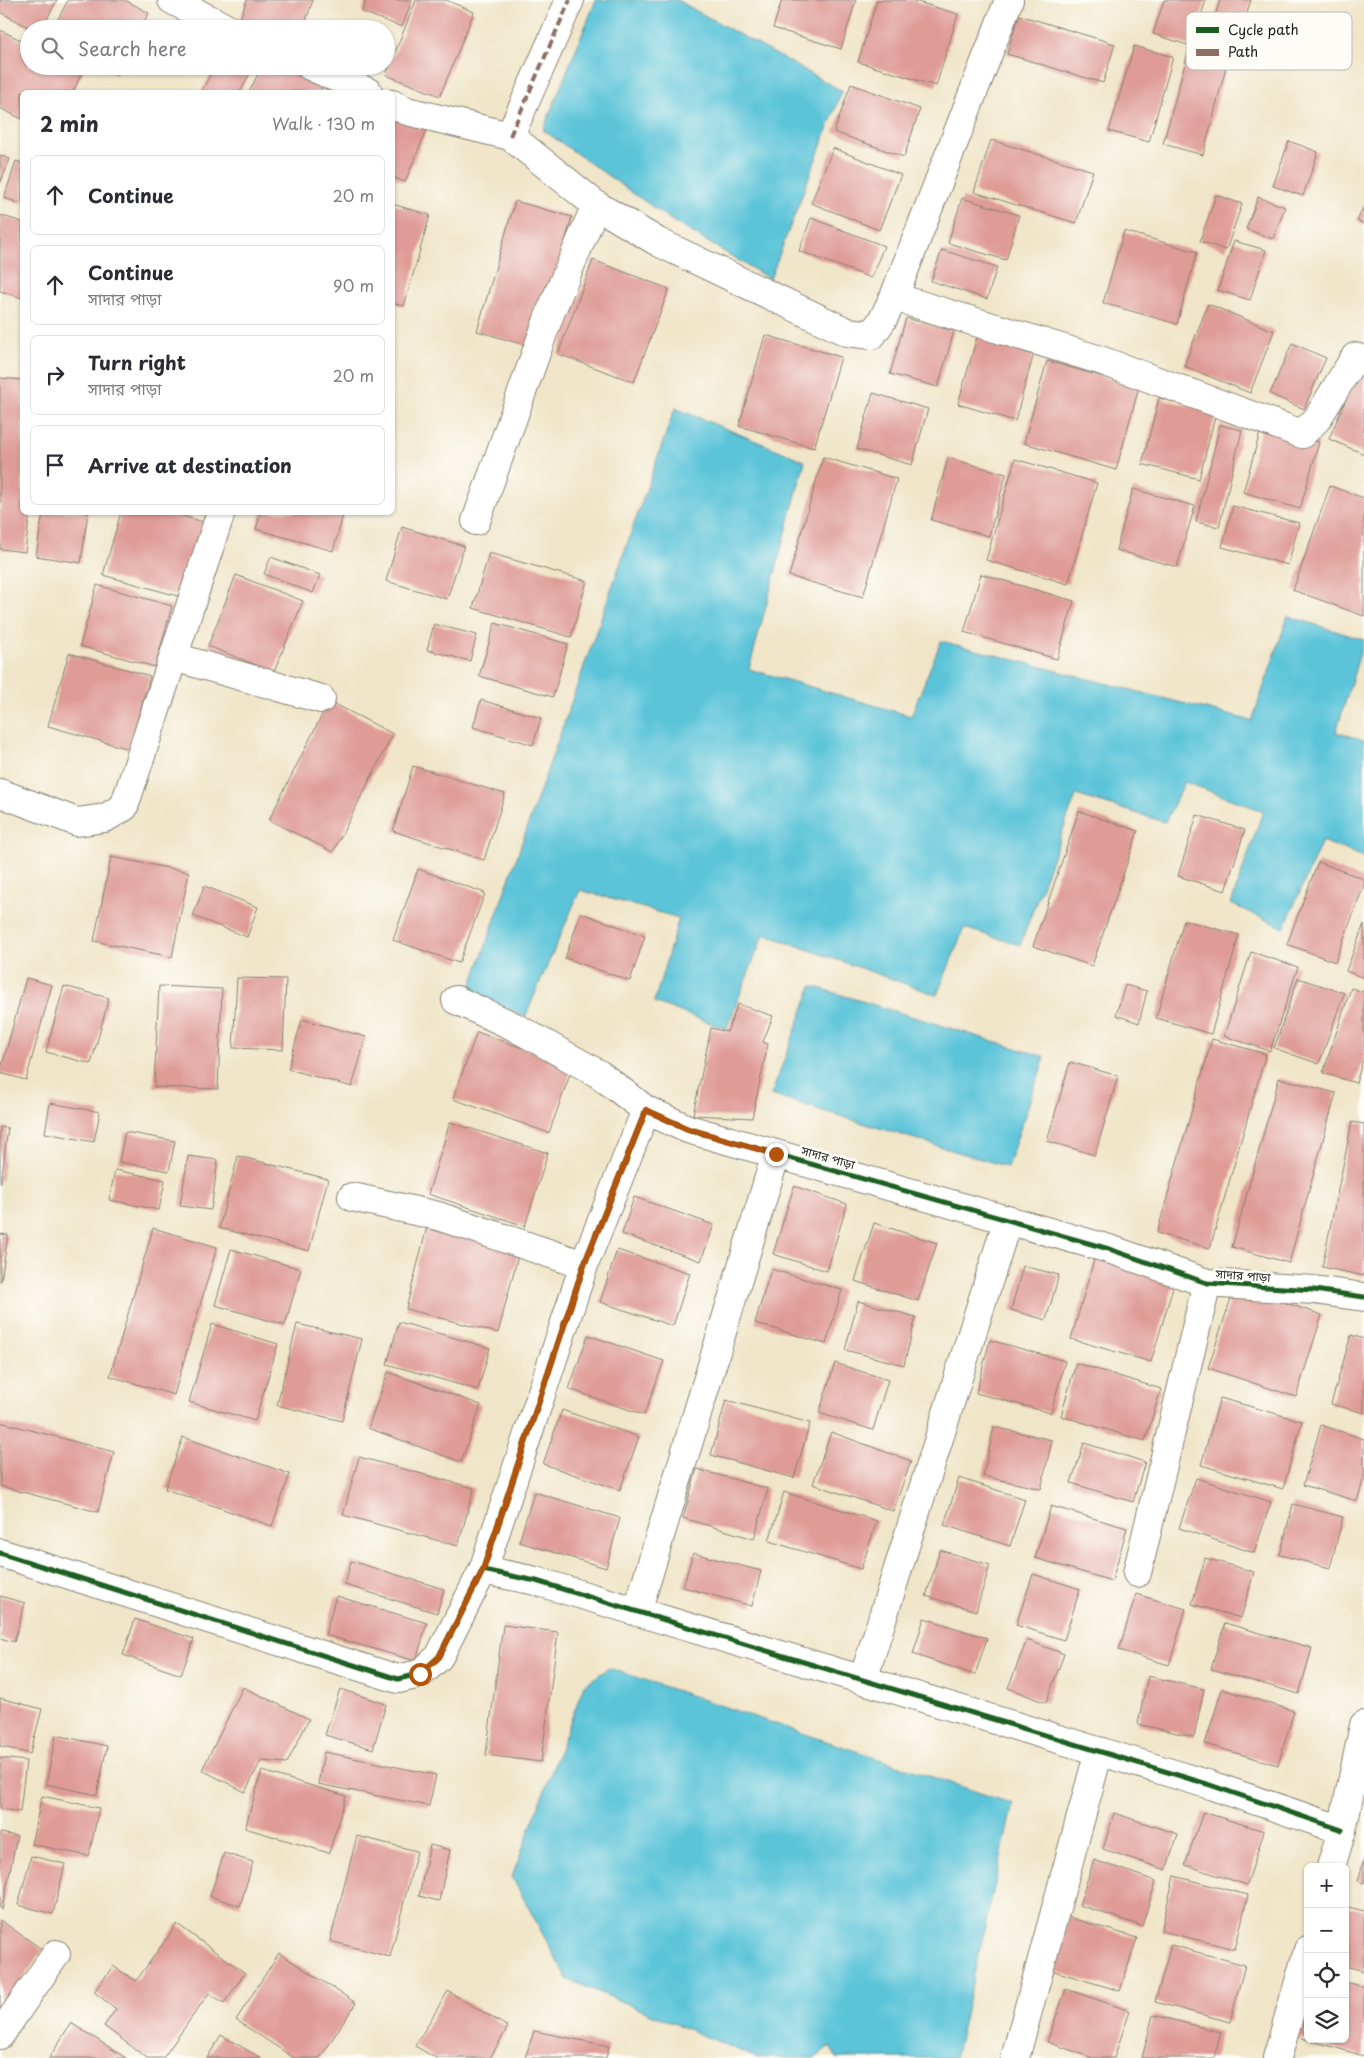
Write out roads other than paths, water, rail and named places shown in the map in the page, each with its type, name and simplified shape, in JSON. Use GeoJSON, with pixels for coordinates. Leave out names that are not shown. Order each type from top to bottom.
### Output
{"type":"FeatureCollection","features":[{"type":"Feature","properties":{"kind":"street"},"geometry":{"type":"LineString","coordinates":[[172,0],[211,20]]}},
{"type":"Feature","properties":{"kind":"street"},"geometry":{"type":"LineString","coordinates":[[510,136],[570,0]]}},
{"type":"Feature","properties":{"kind":"street"},"geometry":{"type":"LineString","coordinates":[[395,105],[407,111],[510,136],[596,205],[658,242],[847,332],[872,335],[883,319],[894,297],[1009,0]]}},
{"type":"Feature","properties":{"kind":"street"},"geometry":{"type":"LineString","coordinates":[[330,75],[364,90]]}},
{"type":"Feature","properties":{"kind":"street"},"geometry":{"type":"LineString","coordinates":[[476,521],[551,311],[596,205]]}},
{"type":"Feature","properties":{"kind":"street"},"geometry":{"type":"LineString","coordinates":[[894,297],[1100,360],[1302,434],[1317,420],[1355,357],[1364,360]]}},
{"type":"Feature","properties":{"kind":"street"},"geometry":{"type":"LineString","coordinates":[[0,793],[77,822],[105,818],[124,807],[220,515]]}},
{"type":"Feature","properties":{"kind":"street"},"geometry":{"type":"LineString","coordinates":[[174,657],[321,699]]}},
{"type":"Feature","properties":{"kind":"street","name":"সাদার পাড়া"},"geometry":{"type":"LineString","coordinates":[[456,1000],[513,1026],[599,1074],[646,1110],[688,1129],[1008,1219],[1109,1249],[1207,1283],[1314,1290],[1364,1297]]}},
{"type":"Feature","properties":{"kind":"street"},"geometry":{"type":"LineString","coordinates":[[0,1553],[398,1679],[420,1674],[439,1657],[483,1570],[584,1265],[646,1110]]}},
{"type":"Feature","properties":{"kind":"street"},"geometry":{"type":"LineString","coordinates":[[637,1612],[776,1154]]}},
{"type":"Feature","properties":{"kind":"street"},"geometry":{"type":"LineString","coordinates":[[352,1197],[438,1216],[584,1265]]}},
{"type":"Feature","properties":{"kind":"street"},"geometry":{"type":"LineString","coordinates":[[863,1680],[1008,1219]]}},
{"type":"Feature","properties":{"kind":"street"},"geometry":{"type":"LineString","coordinates":[[1137,1574],[1207,1283]]}},
{"type":"Feature","properties":{"kind":"street"},"geometry":{"type":"LineString","coordinates":[[483,1570],[536,1581],[1099,1751],[1207,1784],[1342,1830]]}},
{"type":"Feature","properties":{"kind":"street"},"geometry":{"type":"LineString","coordinates":[[1332,1863],[1342,1830],[1364,1725]]}},
{"type":"Feature","properties":{"kind":"street"},"geometry":{"type":"LineString","coordinates":[[1015,2058],[1099,1751]]}},
{"type":"Feature","properties":{"kind":"street"},"geometry":{"type":"LineString","coordinates":[[1277,2058],[1307,1953]]}},
{"type":"Feature","properties":{"kind":"street"},"geometry":{"type":"LineString","coordinates":[[0,2035],[56,1954]]}},
{"type":"Feature","properties":{"kind":"water"},"geometry":{"type":"Polygon","coordinates":[[[596,0],[677,0],[842,91],[770,279],[674,222],[543,130],[596,0]]]}},
{"type":"Feature","properties":{"kind":"water"},"geometry":{"type":"Polygon","coordinates":[[[675,408],[805,461],[749,669],[911,716],[941,641],[1252,721],[1288,616],[1364,640],[1336,732],[1364,740],[1364,857],[1322,841],[1284,928],[1231,904],[1263,811],[1185,782],[1165,822],[1076,795],[1020,945],[964,928],[937,995],[764,934],[726,1029],[654,1002],[679,918],[580,890],[525,1017],[470,990],[675,408]]]}},
{"type":"Feature","properties":{"kind":"water"},"geometry":{"type":"Polygon","coordinates":[[[812,986],[1045,1057],[1007,1167],[771,1095],[812,986]]]}},
{"type":"Feature","properties":{"kind":"water"},"geometry":{"type":"Polygon","coordinates":[[[609,1668],[1013,1804],[955,2058],[837,2058],[830,2047],[815,2058],[757,2058],[567,1979],[512,1877],[584,1685],[609,1668]]]}}]}
